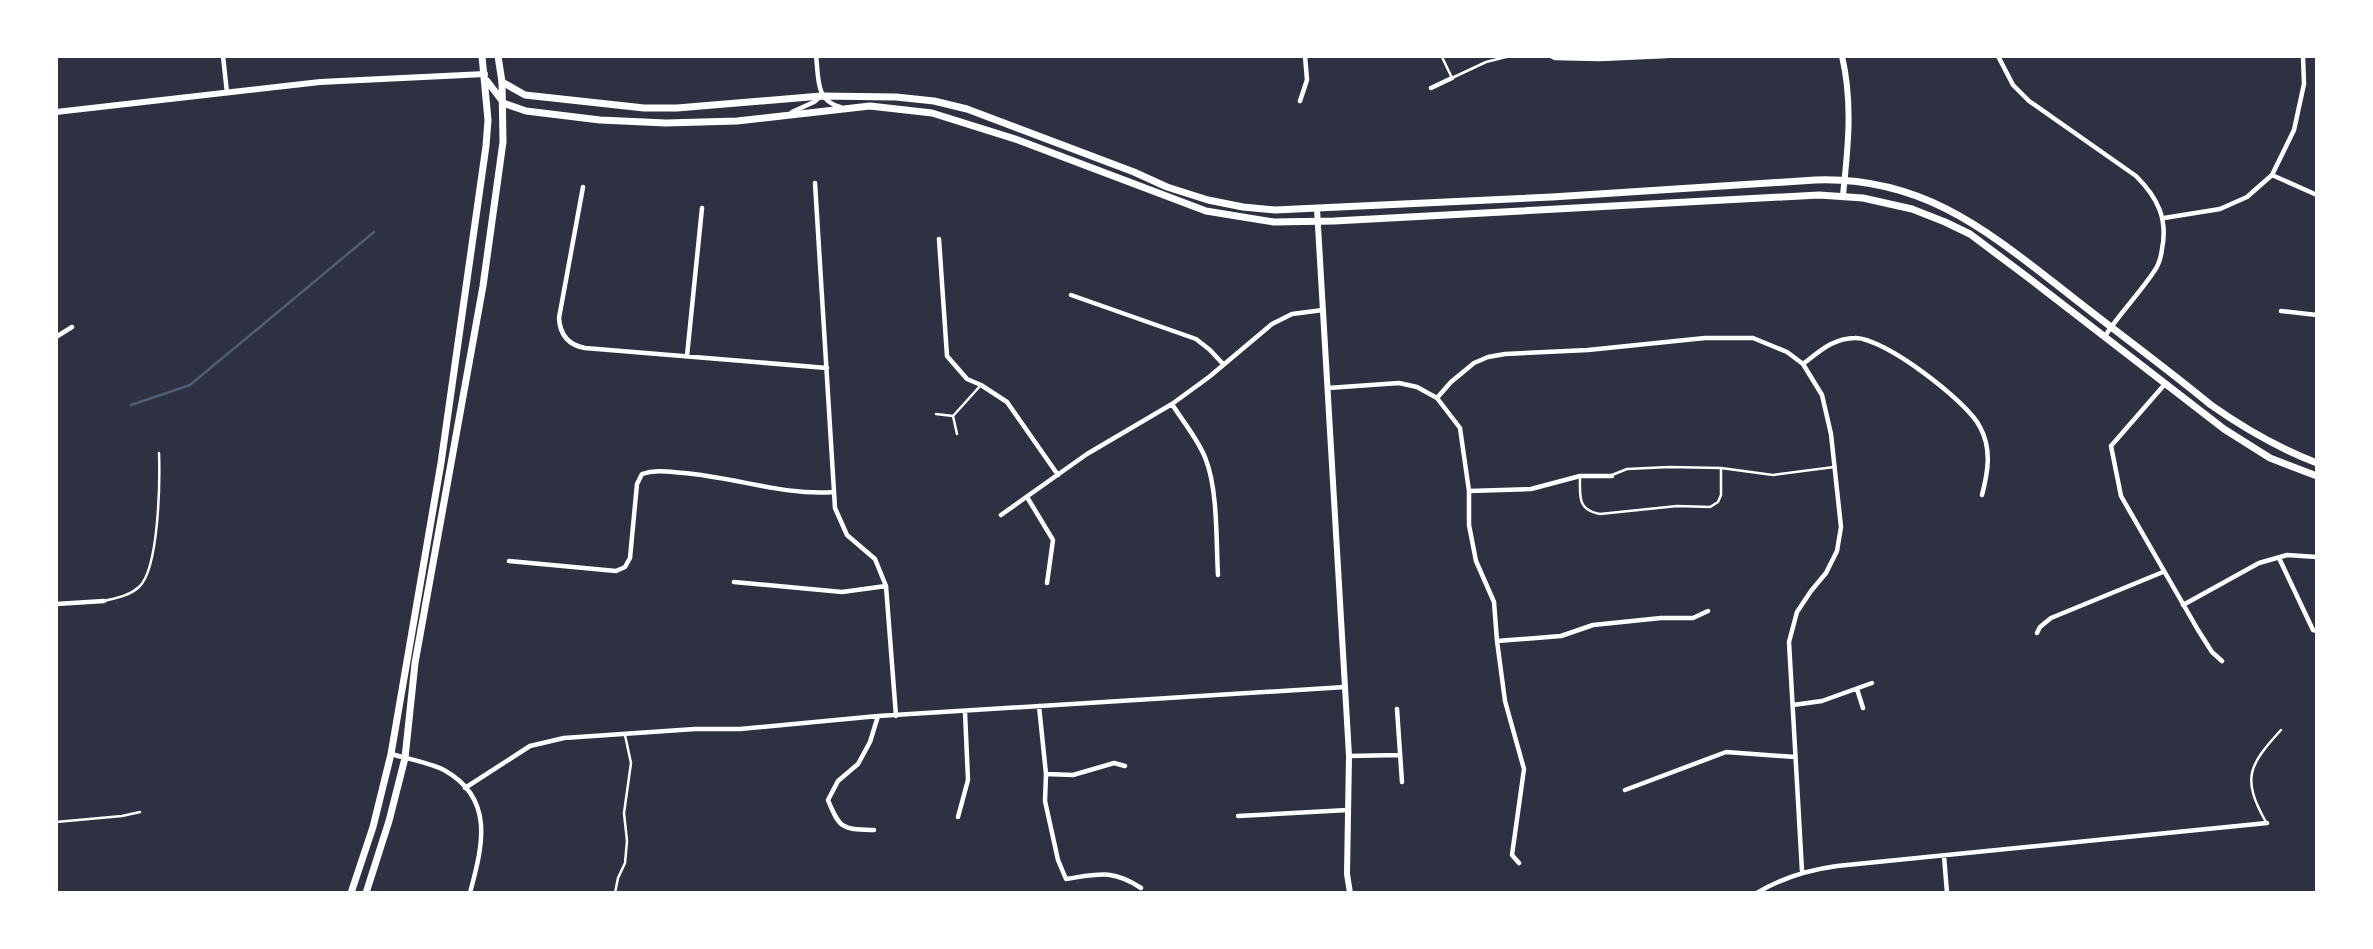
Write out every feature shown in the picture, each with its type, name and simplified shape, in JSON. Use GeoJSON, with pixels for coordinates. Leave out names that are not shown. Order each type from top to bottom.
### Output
{"type":"FeatureCollection","features":[{"type":"Feature","properties":{"kind":"main road"},"geometry":{"type":"LineString","coordinates":[[351,893],[373,827],[391,754],[441,463],[484,168],[488,120],[482,56]]}},
{"type":"Feature","properties":{"kind":"main road"},"geometry":{"type":"LineString","coordinates":[[485,74],[499,58]]}},
{"type":"Feature","properties":{"kind":"main road"},"geometry":{"type":"LineString","coordinates":[[366,893],[389,821],[405,758],[415,663],[483,286],[503,142],[499,58]]}},
{"type":"Feature","properties":{"kind":"main road"},"geometry":{"type":"LineString","coordinates":[[485,74],[525,96],[644,108],[677,108],[821,96],[896,97],[934,101],[967,109],[1167,187],[1208,200],[1275,210],[1566,196],[1815,180],[1844,180],[1887,186],[1917,194],[1987,232],[2246,429],[2274,446],[2317,463]]}},
{"type":"Feature","properties":{"kind":"main road"},"geometry":{"type":"LineString","coordinates":[[485,74],[493,91],[503,103],[538,113],[600,120],[724,122],[870,106],[932,113],[1018,140],[1206,211],[1274,222],[1843,195],[1881,201],[1912,209],[1969,234],[2224,429],[2270,458],[2317,475]]}},
{"type":"Feature","properties":{"kind":"street"},"geometry":{"type":"LineString","coordinates":[[223,56],[227,93]]}},
{"type":"Feature","properties":{"kind":"street"},"geometry":{"type":"LineString","coordinates":[[816,56],[821,96],[830,104],[846,109]]}},
{"type":"Feature","properties":{"kind":"street"},"geometry":{"type":"LineString","coordinates":[[1300,101],[1307,80],[1305,56]]}},
{"type":"Feature","properties":{"kind":"street"},"geometry":{"type":"LineString","coordinates":[[1551,56],[1600,60],[1667,56]]}},
{"type":"Feature","properties":{"kind":"street"},"geometry":{"type":"LineString","coordinates":[[1842,56],[1850,106],[1843,195]]}},
{"type":"Feature","properties":{"kind":"street"},"geometry":{"type":"LineString","coordinates":[[1997,56],[2013,85],[2029,101],[2136,176],[2155,198],[2164,218],[2163,246],[2157,268],[2105,336]]}},
{"type":"Feature","properties":{"kind":"street"},"geometry":{"type":"LineString","coordinates":[[2164,218],[2220,209],[2247,197],[2272,175],[2294,130],[2304,84],[2303,56]]}},
{"type":"Feature","properties":{"kind":"street"},"geometry":{"type":"LineString","coordinates":[[56,112],[320,82],[485,74]]}},
{"type":"Feature","properties":{"kind":"street"},"geometry":{"type":"LineString","coordinates":[[1431,89],[1452,78]]}},
{"type":"Feature","properties":{"kind":"street"},"geometry":{"type":"LineString","coordinates":[[785,116],[821,96]]}},
{"type":"Feature","properties":{"kind":"street"},"geometry":{"type":"LineString","coordinates":[[2272,175],[2317,195]]}},
{"type":"Feature","properties":{"kind":"street"},"geometry":{"type":"LineString","coordinates":[[815,183],[834,492],[840,522],[848,535],[875,559],[886,586],[896,716]]}},
{"type":"Feature","properties":{"kind":"street"},"geometry":{"type":"LineString","coordinates":[[583,187],[559,318],[564,336],[573,345],[827,368]]}},
{"type":"Feature","properties":{"kind":"street"},"geometry":{"type":"LineString","coordinates":[[687,356],[702,208]]}},
{"type":"Feature","properties":{"kind":"street"},"geometry":{"type":"LineString","coordinates":[[1317,209],[1349,756],[1347,874],[1350,893]]}},
{"type":"Feature","properties":{"kind":"street"},"geometry":{"type":"LineString","coordinates":[[939,239],[947,356],[967,380],[981,385],[1007,402],[1058,475]]}},
{"type":"Feature","properties":{"kind":"street"},"geometry":{"type":"LineString","coordinates":[[1071,295],[1196,339],[1210,349],[1223,364]]}},
{"type":"Feature","properties":{"kind":"street"},"geometry":{"type":"LineString","coordinates":[[1001,515],[1115,437],[1172,404],[1258,334],[1281,319],[1306,310],[1323,310]]}},
{"type":"Feature","properties":{"kind":"street"},"geometry":{"type":"LineString","coordinates":[[2281,311],[2317,314]]}},
{"type":"Feature","properties":{"kind":"street"},"geometry":{"type":"LineString","coordinates":[[56,337],[72,327]]}},
{"type":"Feature","properties":{"kind":"street"},"geometry":{"type":"LineString","coordinates":[[1803,364],[1831,342],[1857,337],[1890,349],[1961,402],[1981,427],[1990,466],[1982,495]]}},
{"type":"Feature","properties":{"kind":"street"},"geometry":{"type":"LineString","coordinates":[[1437,398],[1474,363],[1505,354],[1588,350],[1705,338],[1754,338],[1787,352],[1803,364],[1822,395],[1831,434],[1841,527],[1837,551],[1826,572],[1797,612],[1789,642],[1802,871]]}},
{"type":"Feature","properties":{"kind":"street"},"geometry":{"type":"LineString","coordinates":[[1327,388],[1399,383],[1417,387],[1437,398],[1460,428],[1469,491],[1469,525],[1476,561],[1494,602],[1505,701],[1524,769],[1512,855],[1519,863]]}},
{"type":"Feature","properties":{"kind":"street"},"geometry":{"type":"LineString","coordinates":[[2166,383],[2111,446],[2121,496],[2183,606],[2212,652],[2222,661]]}},
{"type":"Feature","properties":{"kind":"street"},"geometry":{"type":"LineString","coordinates":[[1172,404],[1208,464],[1218,575]]}},
{"type":"Feature","properties":{"kind":"street"},"geometry":{"type":"LineString","coordinates":[[509,561],[615,571],[625,568],[630,558],[638,484],[642,474],[652,470],[718,476],[810,494],[834,492]]}},
{"type":"Feature","properties":{"kind":"street"},"geometry":{"type":"LineString","coordinates":[[1469,491],[1531,489],[1580,476],[1612,476]]}},
{"type":"Feature","properties":{"kind":"street"},"geometry":{"type":"LineString","coordinates":[[1027,497],[1053,540],[1047,583]]}},
{"type":"Feature","properties":{"kind":"street"},"geometry":{"type":"LineString","coordinates":[[2183,606],[2259,563],[2287,555],[2317,557]]}},
{"type":"Feature","properties":{"kind":"street"},"geometry":{"type":"LineString","coordinates":[[2279,558],[2313,630],[2317,631]]}},
{"type":"Feature","properties":{"kind":"street"},"geometry":{"type":"LineString","coordinates":[[2037,632],[2051,618],[2163,572]]}},
{"type":"Feature","properties":{"kind":"street"},"geometry":{"type":"LineString","coordinates":[[734,582],[842,592],[886,586]]}},
{"type":"Feature","properties":{"kind":"street"},"geometry":{"type":"LineString","coordinates":[[56,604],[104,601]]}},
{"type":"Feature","properties":{"kind":"street"},"geometry":{"type":"LineString","coordinates":[[1497,641],[1561,636],[1592,625],[1661,618],[1693,618],[1708,611]]}},
{"type":"Feature","properties":{"kind":"street"},"geometry":{"type":"LineString","coordinates":[[1793,705],[1822,701],[1872,683]]}},
{"type":"Feature","properties":{"kind":"street"},"geometry":{"type":"LineString","coordinates":[[465,788],[515,754],[544,741],[695,729],[740,729],[878,716],[1345,687]]}},
{"type":"Feature","properties":{"kind":"street"},"geometry":{"type":"LineString","coordinates":[[1857,689],[1863,708]]}},
{"type":"Feature","properties":{"kind":"street"},"geometry":{"type":"LineString","coordinates":[[1039,706],[1046,774],[1045,800],[1058,860],[1066,879],[1106,874],[1122,876],[1140,888]]}},
{"type":"Feature","properties":{"kind":"street"},"geometry":{"type":"LineString","coordinates":[[1397,709],[1402,782]]}},
{"type":"Feature","properties":{"kind":"street"},"geometry":{"type":"LineString","coordinates":[[958,817],[968,780],[965,712]]}},
{"type":"Feature","properties":{"kind":"street"},"geometry":{"type":"LineString","coordinates":[[874,830],[850,829],[837,822],[828,800],[838,781],[859,764],[870,742],[878,716]]}},
{"type":"Feature","properties":{"kind":"street"},"geometry":{"type":"LineString","coordinates":[[1625,790],[1726,752],[1795,757]]}},
{"type":"Feature","properties":{"kind":"street"},"geometry":{"type":"LineString","coordinates":[[391,754],[443,770],[465,788],[479,814],[483,835],[481,854],[470,893]]}},
{"type":"Feature","properties":{"kind":"street"},"geometry":{"type":"LineString","coordinates":[[1349,756],[1400,755]]}},
{"type":"Feature","properties":{"kind":"street"},"geometry":{"type":"LineString","coordinates":[[1046,774],[1073,775],[1114,763],[1125,766]]}},
{"type":"Feature","properties":{"kind":"street"},"geometry":{"type":"LineString","coordinates":[[1238,816],[1348,810]]}},
{"type":"Feature","properties":{"kind":"street"},"geometry":{"type":"LineString","coordinates":[[1757,893],[1772,883],[1802,871],[2267,823]]}},
{"type":"Feature","properties":{"kind":"street"},"geometry":{"type":"LineString","coordinates":[[1944,856],[1947,893]]}},
{"type":"Feature","properties":{"kind":"lane"},"geometry":{"type":"LineString","coordinates":[[1441,57],[1452,78],[1486,62],[1510,56]]}},
{"type":"Feature","properties":{"kind":"lane"},"geometry":{"type":"LineString","coordinates":[[953,416],[981,385]]}},
{"type":"Feature","properties":{"kind":"lane"},"geometry":{"type":"LineString","coordinates":[[936,414],[953,416]]}},
{"type":"Feature","properties":{"kind":"lane"},"geometry":{"type":"LineString","coordinates":[[953,416],[957,434]]}},
{"type":"Feature","properties":{"kind":"lane"},"geometry":{"type":"LineString","coordinates":[[104,601],[139,587],[150,568],[160,481],[159,453]]}},
{"type":"Feature","properties":{"kind":"lane"},"geometry":{"type":"LineString","coordinates":[[1612,476],[1627,469],[1721,468],[1773,475],[1834,467]]}},
{"type":"Feature","properties":{"kind":"lane"},"geometry":{"type":"LineString","coordinates":[[1580,476],[1582,506],[1588,512],[1600,514],[1655,508],[1710,507],[1718,502],[1721,495],[1721,468]]}},
{"type":"Feature","properties":{"kind":"lane"},"geometry":{"type":"LineString","coordinates":[[2267,823],[2255,803],[2252,769],[2258,755],[2281,730]]}},
{"type":"Feature","properties":{"kind":"lane"},"geometry":{"type":"LineString","coordinates":[[615,893],[625,863],[627,841],[624,813],[631,763],[625,735]]}},
{"type":"Feature","properties":{"kind":"lane"},"geometry":{"type":"LineString","coordinates":[[56,822],[140,812]]}},
{"type":"Feature","properties":{"kind":"waterway"},"geometry":{"type":"LineString","coordinates":[[131,405],[190,385],[374,232]]}}]}
